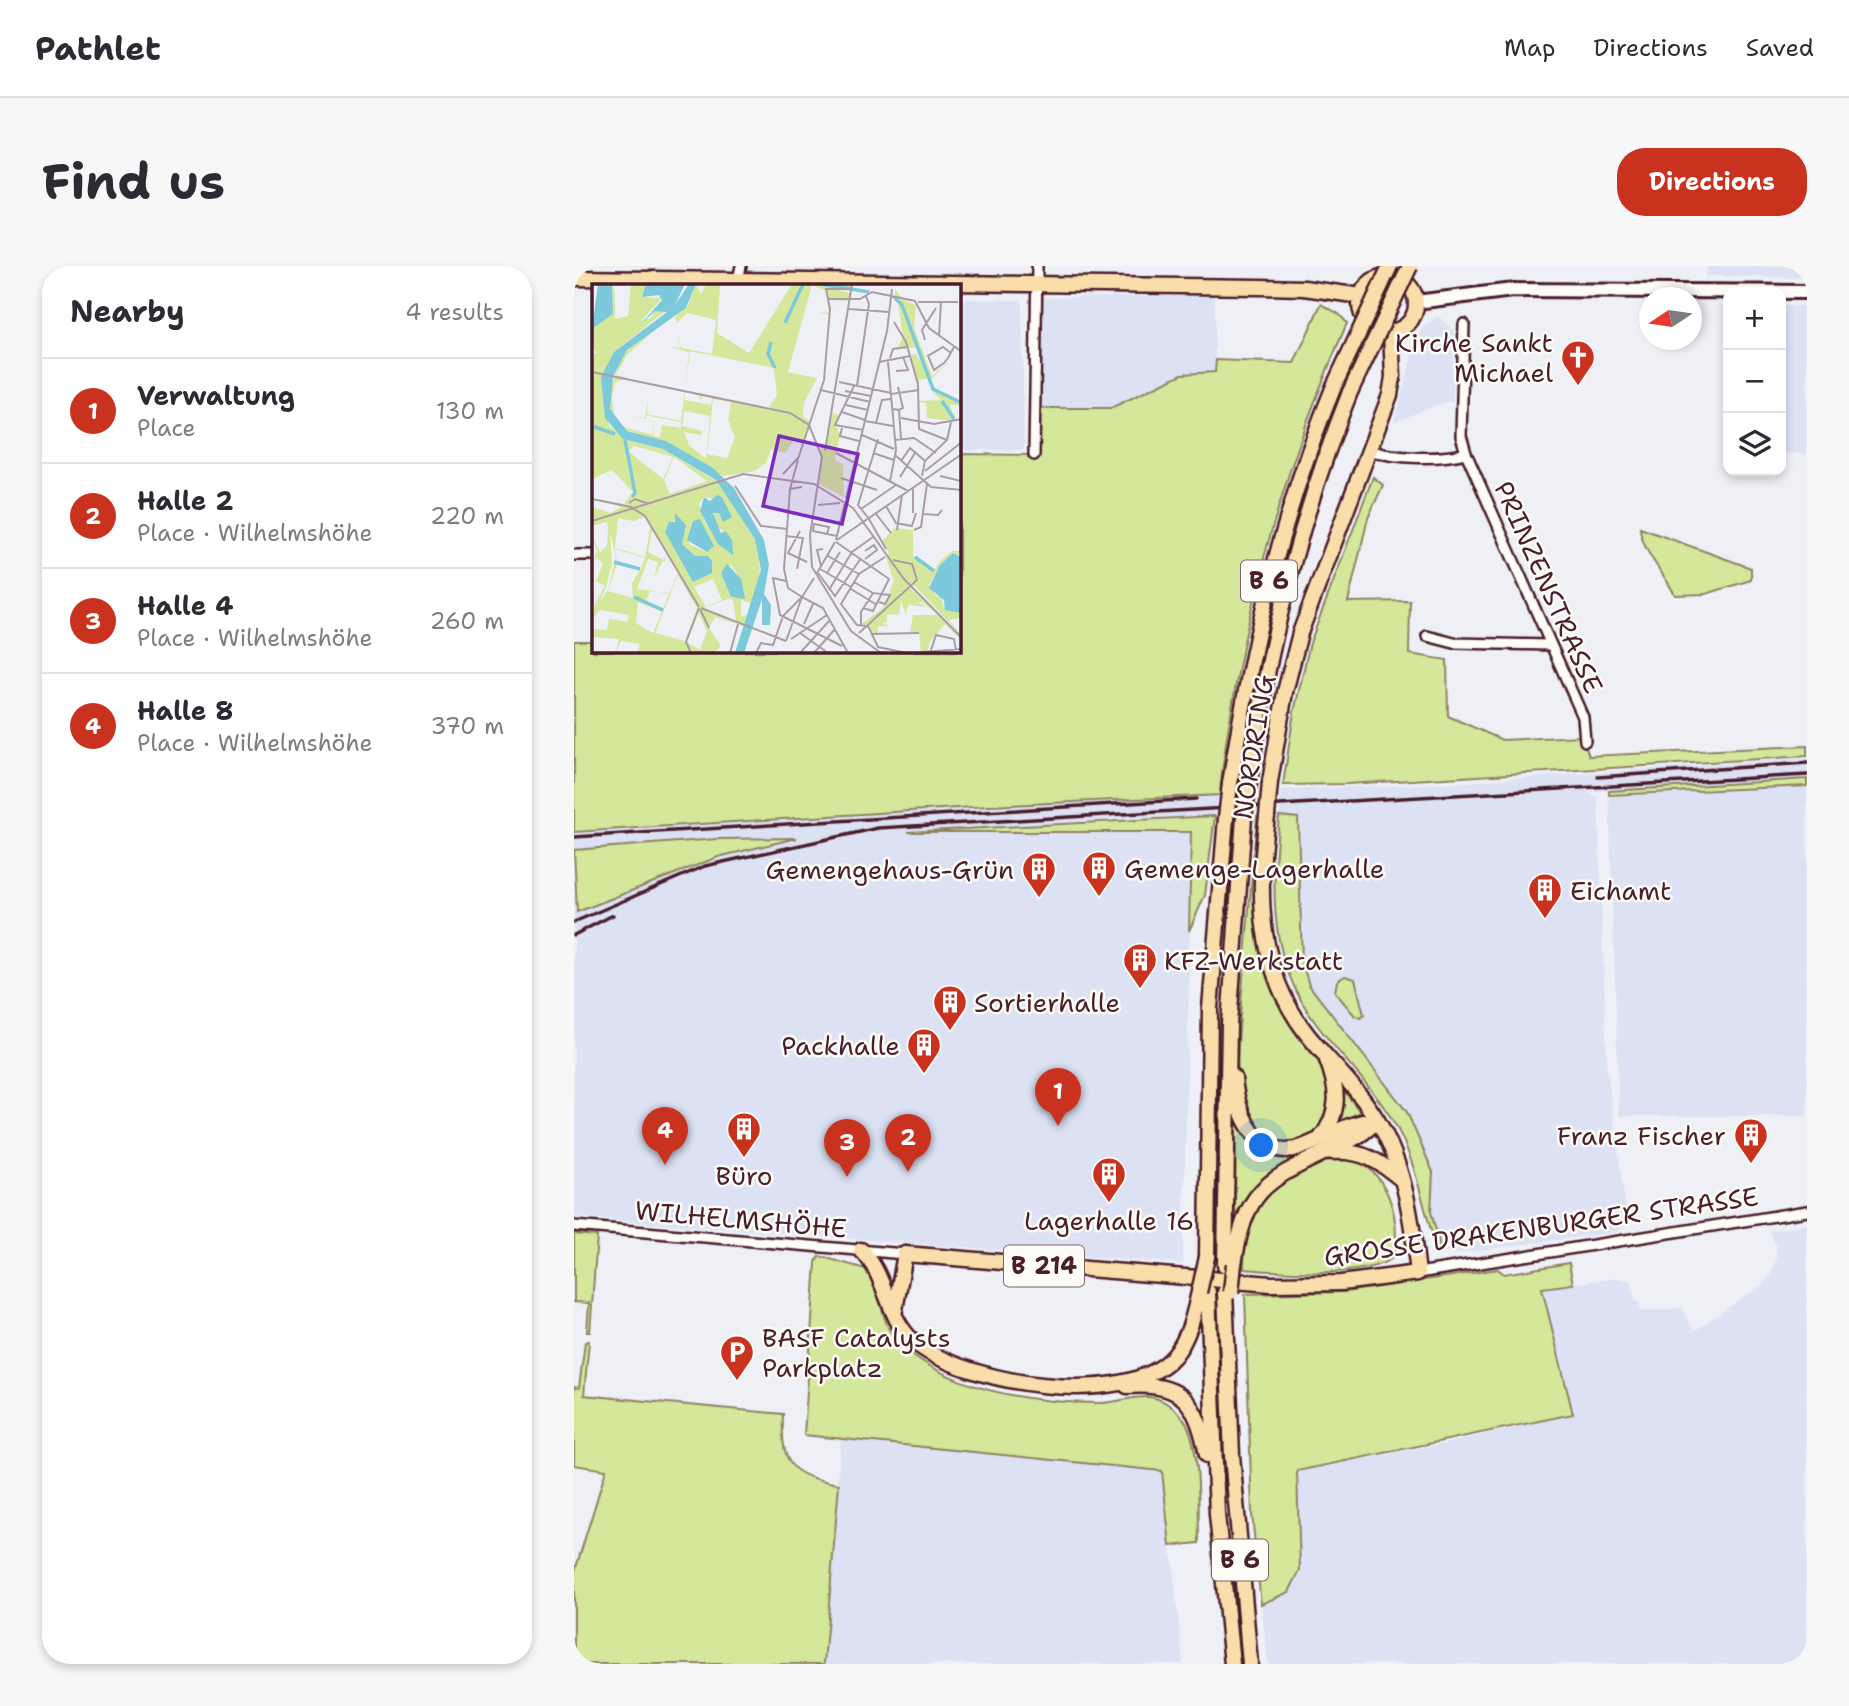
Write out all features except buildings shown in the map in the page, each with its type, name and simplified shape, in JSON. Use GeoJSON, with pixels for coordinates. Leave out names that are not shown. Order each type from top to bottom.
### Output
{"type":"FeatureCollection","features":[{"type":"Feature","properties":{"kind":"main road","name":"B 6"},"geometry":{"type":"LineString","coordinates":[[1250,1664],[1232,1455],[1226,1316],[1229,1265],[1229,1024],[1244,817],[1268,662],[1293,552],[1350,393],[1410,266]]}},
{"type":"Feature","properties":{"kind":"main road"},"geometry":{"type":"LineString","coordinates":[[1395,269],[1410,287],[1416,302],[1412,318],[1399,329],[1382,331],[1366,322],[1362,314],[1361,296],[1371,281],[1395,269]]}},
{"type":"Feature","properties":{"kind":"main road","name":"B 6"},"geometry":{"type":"LineString","coordinates":[[1204,1292],[1207,1257],[1210,1008],[1226,818],[1262,609],[1294,492],[1334,386],[1395,269]]}},
{"type":"Feature","properties":{"kind":"main road"},"geometry":{"type":"LineString","coordinates":[[574,278],[739,277],[1304,288],[1361,296]]}},
{"type":"Feature","properties":{"kind":"main road"},"geometry":{"type":"LineString","coordinates":[[1416,302],[1513,289],[1807,292]]}},
{"type":"Feature","properties":{"kind":"main road","name":"NORDRING"},"geometry":{"type":"LineString","coordinates":[[1391,331],[1393,377],[1390,395],[1300,633],[1281,711],[1270,782],[1260,883],[1268,947],[1290,1007],[1377,1120],[1401,1179],[1418,1273]]}},
{"type":"Feature","properties":{"kind":"main road","name":"B 6"},"geometry":{"type":"LineString","coordinates":[[1229,1024],[1236,1100],[1247,1128],[1259,1139],[1276,1147],[1298,1149],[1322,1146],[1356,1123],[1377,1120]]}},
{"type":"Feature","properties":{"kind":"main road"},"geometry":{"type":"LineString","coordinates":[[1229,1265],[1247,1208],[1261,1188],[1322,1146],[1336,1111],[1334,1079],[1326,1056]]}},
{"type":"Feature","properties":{"kind":"main road"},"geometry":{"type":"LineString","coordinates":[[1322,1146],[1361,1153],[1380,1161],[1401,1179]]}},
{"type":"Feature","properties":{"kind":"main road"},"geometry":{"type":"LineString","coordinates":[[860,1250],[880,1273],[903,1330],[914,1342],[941,1359],[972,1371],[1044,1385],[1078,1388],[1109,1385],[1159,1386],[1179,1393],[1196,1412],[1211,1457]]}},
{"type":"Feature","properties":{"kind":"main road"},"geometry":{"type":"LineString","coordinates":[[894,1311],[905,1254]]}},
{"type":"Feature","properties":{"kind":"main road","name":"GROSSE DRAKENBURGER STRASSE"},"geometry":{"type":"LineString","coordinates":[[905,1254],[1271,1283],[1341,1283],[1418,1273]]}},
{"type":"Feature","properties":{"kind":"main road"},"geometry":{"type":"LineString","coordinates":[[1109,1385],[1156,1370],[1173,1357],[1185,1339],[1204,1292]]}},
{"type":"Feature","properties":{"kind":"main road"},"geometry":{"type":"LineString","coordinates":[[1204,1292],[1211,1457]]}},
{"type":"Feature","properties":{"kind":"main road","name":"B 6"},"geometry":{"type":"LineString","coordinates":[[1211,1457],[1232,1664]]}},
{"type":"Feature","properties":{"kind":"street"},"geometry":{"type":"LineString","coordinates":[[1034,455],[1037,266]]}},
{"type":"Feature","properties":{"kind":"street","name":"PRINZENSTRASSE"},"geometry":{"type":"LineString","coordinates":[[1464,324],[1461,436],[1466,453],[1583,717],[1586,741]]}},
{"type":"Feature","properties":{"kind":"street"},"geometry":{"type":"LineString","coordinates":[[1370,450],[1385,454],[1453,457],[1466,453]]}},
{"type":"Feature","properties":{"kind":"street"},"geometry":{"type":"LineString","coordinates":[[574,555],[592,555]]}},
{"type":"Feature","properties":{"kind":"street"},"geometry":{"type":"LineString","coordinates":[[1427,636],[1454,643],[1550,645]]}},
{"type":"Feature","properties":{"kind":"street","name":"GROSSE DRAKENBURGER STRASSE"},"geometry":{"type":"LineString","coordinates":[[1418,1273],[1807,1211]]}},
{"type":"Feature","properties":{"kind":"street","name":"WILHELMSHÖHE"},"geometry":{"type":"LineString","coordinates":[[574,1226],[905,1254]]}},
{"type":"Feature","properties":{"kind":"shaded area"},"geometry":{"type":"Polygon","coordinates":[[[1708,266],[1807,266],[1807,278],[1705,276],[1708,266]]]}},
{"type":"Feature","properties":{"kind":"shaded area"},"geometry":{"type":"Polygon","coordinates":[[[1215,295],[1215,372],[1182,374],[1111,408],[1035,408],[1036,298],[1215,295]]]}},
{"type":"Feature","properties":{"kind":"shaded area"},"geometry":{"type":"Polygon","coordinates":[[[961,299],[1022,300],[1024,450],[961,450],[961,299]]]}},
{"type":"Feature","properties":{"kind":"shaded area"},"geometry":{"type":"Polygon","coordinates":[[[1786,306],[1807,306],[1807,454],[1786,453],[1786,306]]]}},
{"type":"Feature","properties":{"kind":"shaded area"},"geometry":{"type":"Polygon","coordinates":[[[1438,316],[1454,332],[1453,402],[1445,402],[1394,422],[1416,342],[1424,326],[1438,316]]]}},
{"type":"Feature","properties":{"kind":"shaded area"},"geometry":{"type":"Polygon","coordinates":[[[1807,758],[1807,779],[1587,792],[1598,797],[1607,1070],[1628,1224],[1617,1232],[1452,1254],[1441,1250],[1431,1212],[1433,1172],[1407,1112],[1309,985],[1302,963],[1298,819],[1279,816],[1281,790],[1450,783],[1807,758]]]}},
{"type":"Feature","properties":{"kind":"shaded area"},"geometry":{"type":"Polygon","coordinates":[[[1807,786],[1807,1116],[1619,1116],[1609,795],[1807,786]]]}},
{"type":"Feature","properties":{"kind":"shaded area"},"geometry":{"type":"Polygon","coordinates":[[[1220,795],[1215,816],[924,832],[1192,832],[1183,1264],[574,1217],[574,895],[577,912],[718,857],[793,839],[717,839],[574,850],[574,832],[989,806],[1220,795]]]}},
{"type":"Feature","properties":{"kind":"shaded area"},"geometry":{"type":"Polygon","coordinates":[[[1807,1224],[1807,1664],[1268,1664],[1261,1604],[1289,1592],[1300,1570],[1297,1471],[1448,1443],[1572,1414],[1542,1287],[1619,1278],[1631,1281],[1635,1302],[1639,1302],[1641,1311],[1682,1308],[1694,1331],[1762,1285],[1771,1274],[1776,1260],[1776,1245],[1769,1231],[1807,1224]]]}},
{"type":"Feature","properties":{"kind":"shaded area"},"geometry":{"type":"Polygon","coordinates":[[[841,1439],[1163,1471],[1183,1664],[824,1664],[841,1439]]]}},
{"type":"Feature","properties":{"kind":"green space"},"geometry":{"type":"Polygon","coordinates":[[[1321,304],[1339,314],[1347,323],[1295,455],[1255,591],[1236,684],[1220,795],[989,806],[574,832],[574,641],[592,641],[592,653],[961,653],[961,454],[1034,455],[1035,408],[1111,408],[1182,374],[1215,372],[1216,360],[1294,363],[1321,304]]]}},
{"type":"Feature","properties":{"kind":"green space"},"geometry":{"type":"Polygon","coordinates":[[[1373,477],[1383,485],[1368,518],[1348,602],[1410,601],[1409,654],[1447,660],[1448,716],[1502,740],[1582,736],[1589,756],[1807,746],[1807,756],[1347,784],[1283,785],[1294,712],[1310,643],[1373,477]]]}},
{"type":"Feature","properties":{"kind":"green space"},"geometry":{"type":"Polygon","coordinates":[[[1640,528],[1751,568],[1751,580],[1706,594],[1675,595],[1644,545],[1640,528]]]}},
{"type":"Feature","properties":{"kind":"green space"},"geometry":{"type":"Polygon","coordinates":[[[1807,779],[1807,786],[1609,795],[1609,791],[1807,779]]]}},
{"type":"Feature","properties":{"kind":"green space"},"geometry":{"type":"Polygon","coordinates":[[[1261,815],[1256,902],[1265,966],[1279,1001],[1321,1067],[1332,1099],[1330,1113],[1320,1131],[1312,1138],[1288,1145],[1276,1143],[1256,1128],[1243,1105],[1238,1079],[1238,1034],[1257,816],[1261,815]]]}},
{"type":"Feature","properties":{"kind":"green space"},"geometry":{"type":"Polygon","coordinates":[[[1215,816],[1205,895],[1189,931],[1191,832],[908,832],[1215,816]]]}},
{"type":"Feature","properties":{"kind":"green space"},"geometry":{"type":"Polygon","coordinates":[[[1279,816],[1298,818],[1302,963],[1309,985],[1407,1112],[1433,1172],[1431,1212],[1441,1250],[1435,1243],[1414,1169],[1396,1126],[1370,1088],[1320,1029],[1303,1004],[1291,979],[1282,953],[1275,901],[1279,816]]]}},
{"type":"Feature","properties":{"kind":"green space"},"geometry":{"type":"Polygon","coordinates":[[[797,838],[718,857],[577,912],[574,850],[717,839],[797,838]]]}},
{"type":"Feature","properties":{"kind":"green space"},"geometry":{"type":"Polygon","coordinates":[[[1345,976],[1355,979],[1364,1015],[1361,1018],[1355,1016],[1335,992],[1337,981],[1345,976]]]}},
{"type":"Feature","properties":{"kind":"green space"},"geometry":{"type":"Polygon","coordinates":[[[1341,1087],[1360,1112],[1335,1125],[1341,1087]]]}},
{"type":"Feature","properties":{"kind":"green space"},"geometry":{"type":"Polygon","coordinates":[[[1236,1123],[1250,1140],[1266,1150],[1359,1128],[1275,1172],[1235,1215],[1236,1123]]]}},
{"type":"Feature","properties":{"kind":"green space"},"geometry":{"type":"Polygon","coordinates":[[[1346,1156],[1360,1162],[1372,1172],[1388,1196],[1395,1226],[1394,1257],[1364,1269],[1344,1271],[1244,1269],[1251,1224],[1270,1191],[1284,1178],[1302,1168],[1346,1156]]]}},
{"type":"Feature","properties":{"kind":"green space"},"geometry":{"type":"Polygon","coordinates":[[[574,1234],[597,1236],[590,1332],[587,1332],[589,1303],[574,1302],[574,1234]]]}},
{"type":"Feature","properties":{"kind":"green space"},"geometry":{"type":"Polygon","coordinates":[[[819,1256],[866,1269],[895,1339],[925,1363],[948,1375],[997,1392],[1049,1401],[1100,1403],[1148,1397],[1172,1407],[1183,1418],[1193,1444],[1198,1478],[1199,1543],[1170,1546],[1162,1471],[804,1435],[816,1262],[819,1256]]]}},
{"type":"Feature","properties":{"kind":"green space"},"geometry":{"type":"Polygon","coordinates":[[[1569,1263],[1573,1284],[1542,1288],[1573,1414],[1297,1471],[1300,1570],[1289,1592],[1261,1604],[1252,1514],[1245,1294],[1345,1292],[1498,1269],[1504,1274],[1569,1263]]]}},
{"type":"Feature","properties":{"kind":"green space"},"geometry":{"type":"Polygon","coordinates":[[[589,1341],[584,1395],[783,1414],[784,1445],[792,1465],[809,1476],[839,1484],[824,1664],[574,1664],[574,1574],[606,1470],[574,1465],[574,1387],[579,1388],[585,1342],[589,1341]]]}},
{"type":"Feature","properties":{"kind":"railway"},"geometry":{"type":"LineString","coordinates":[[1598,777],[1807,763]]}},
{"type":"Feature","properties":{"kind":"railway"},"geometry":{"type":"LineString","coordinates":[[574,922],[705,866],[878,828],[1807,775]]}},
{"type":"Feature","properties":{"kind":"railway"},"geometry":{"type":"LineString","coordinates":[[574,837],[1196,799]]}},
{"type":"Feature","properties":{"kind":"railway"},"geometry":{"type":"LineString","coordinates":[[574,935],[613,915]]}},
{"type":"Feature","properties":{"kind":"place","name":"Kirche Sankt Michael"},"geometry":{"type":"Point","coordinates":[1578,387]}},
{"type":"Feature","properties":{"kind":"place","name":"Gemenge-Lagerhalle"},"geometry":{"type":"Point","coordinates":[1099,898]}},
{"type":"Feature","properties":{"kind":"place","name":"Gemengehaus-Grün"},"geometry":{"type":"Point","coordinates":[1039,899]}},
{"type":"Feature","properties":{"kind":"place","name":"Eichamt"},"geometry":{"type":"Point","coordinates":[1545,920]}},
{"type":"Feature","properties":{"kind":"place","name":"KFZ-Werkstatt"},"geometry":{"type":"Point","coordinates":[1140,990]}},
{"type":"Feature","properties":{"kind":"place","name":"Sortierhalle"},"geometry":{"type":"Point","coordinates":[950,1032]}},
{"type":"Feature","properties":{"kind":"place","name":"Packhalle"},"geometry":{"type":"Point","coordinates":[924,1075]}},
{"type":"Feature","properties":{"kind":"place","name":"Verwaltung"},"geometry":{"type":"Point","coordinates":[1058,1126]}},
{"type":"Feature","properties":{"kind":"place","name":"Büro"},"geometry":{"type":"Point","coordinates":[744,1159]}},
{"type":"Feature","properties":{"kind":"place","name":"Halle 8"},"geometry":{"type":"Point","coordinates":[665,1165]}},
{"type":"Feature","properties":{"kind":"place","name":"Franz Fischer"},"geometry":{"type":"Point","coordinates":[1751,1165]}},
{"type":"Feature","properties":{"kind":"place","name":"Halle 2"},"geometry":{"type":"Point","coordinates":[908,1172]}},
{"type":"Feature","properties":{"kind":"place","name":"Halle 4"},"geometry":{"type":"Point","coordinates":[847,1177]}},
{"type":"Feature","properties":{"kind":"place","name":"Lagerhalle 16"},"geometry":{"type":"Point","coordinates":[1109,1204]}},
{"type":"Feature","properties":{"kind":"place","name":"BASF Catalysts Parkplatz"},"geometry":{"type":"Point","coordinates":[737,1382]}}]}
